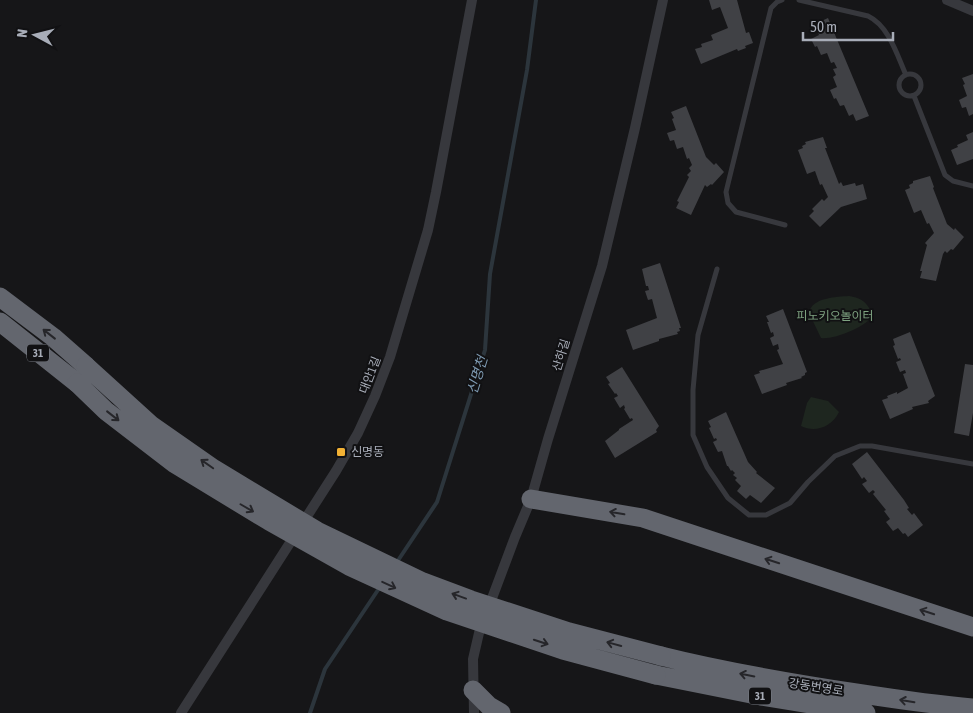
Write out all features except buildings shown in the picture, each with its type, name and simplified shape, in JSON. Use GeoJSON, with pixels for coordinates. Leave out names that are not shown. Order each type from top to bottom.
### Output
{"type":"FeatureCollection","features":[{"type":"Feature","properties":{"kind":"highway","name":"강동번영로"},"geometry":{"type":"LineString","coordinates":[[0,297],[53,337],[151,425],[214,469],[317,531],[423,582],[569,632],[711,668],[806,686],[939,706],[973,708]]}},
{"type":"Feature","properties":{"kind":"highway","name":"강동번영로"},"geometry":{"type":"LineString","coordinates":[[0,322],[77,383],[106,411],[175,464],[269,521],[349,566],[447,611],[563,650],[656,675],[761,696],[866,713]]}},
{"type":"Feature","properties":{"kind":"highway"},"geometry":{"type":"LineString","coordinates":[[531,499],[643,518],[973,627]]}},
{"type":"Feature","properties":{"kind":"highway"},"geometry":{"type":"LineString","coordinates":[[473,690],[489,706],[501,713]]}},
{"type":"Feature","properties":{"kind":"street","name":"대안1길"},"geometry":{"type":"LineString","coordinates":[[181,713],[336,471],[358,434],[376,396],[390,357],[428,230],[472,0]]}},
{"type":"Feature","properties":{"kind":"street","name":"산하길"},"geometry":{"type":"LineString","coordinates":[[474,713],[474,659],[479,633],[531,499],[602,266],[636,128],[663,0]]}},
{"type":"Feature","properties":{"kind":"street"},"geometry":{"type":"LineString","coordinates":[[947,0],[973,11]]}},
{"type":"Feature","properties":{"kind":"lane"},"geometry":{"type":"LineString","coordinates":[[782,0],[772,8],[726,192],[728,203],[736,212],[785,225]]}},
{"type":"Feature","properties":{"kind":"lane"},"geometry":{"type":"LineString","coordinates":[[799,0],[860,13],[876,20],[883,27],[906,75]]}},
{"type":"Feature","properties":{"kind":"lane"},"geometry":{"type":"LineString","coordinates":[[906,75],[913,75],[920,82],[920,88],[914,96],[907,96],[899,90],[900,80],[906,75]]}},
{"type":"Feature","properties":{"kind":"lane"},"geometry":{"type":"LineString","coordinates":[[914,96],[945,175],[953,181],[973,186]]}},
{"type":"Feature","properties":{"kind":"lane"},"geometry":{"type":"LineString","coordinates":[[717,269],[698,335],[693,390],[693,435],[707,467],[728,498],[749,515],[766,516],[790,503],[808,482],[835,456],[860,446],[872,446],[973,464]]}},
{"type":"Feature","properties":{"kind":"green space","name":"피노키오놀이터"},"geometry":{"type":"Polygon","coordinates":[[[849,296],[858,298],[869,307],[873,315],[870,320],[849,332],[833,337],[821,338],[809,313],[811,308],[826,299],[849,296]]]}},
{"type":"Feature","properties":{"kind":"green space"},"geometry":{"type":"Polygon","coordinates":[[[811,397],[828,401],[839,412],[828,425],[817,429],[801,426],[807,403],[811,397]]]}},
{"type":"Feature","properties":{"kind":"waterway","name":"신명천"},"geometry":{"type":"LineString","coordinates":[[397,562],[437,502],[485,350],[490,274],[527,70],[536,0]]}},
{"type":"Feature","properties":{"kind":"waterway","name":"신명천"},"geometry":{"type":"LineString","coordinates":[[310,713],[325,669],[380,587]]}},
{"type":"Feature","properties":{"kind":"place","name":"신명동"},"geometry":{"type":"Point","coordinates":[341,452]}}]}
